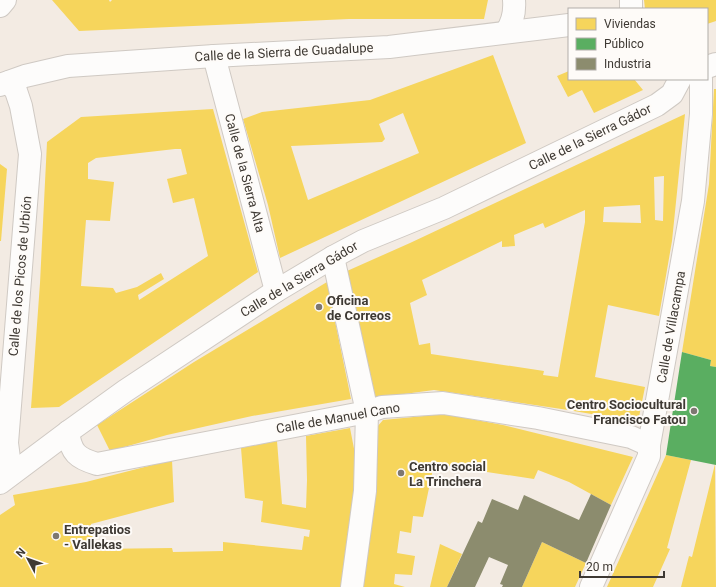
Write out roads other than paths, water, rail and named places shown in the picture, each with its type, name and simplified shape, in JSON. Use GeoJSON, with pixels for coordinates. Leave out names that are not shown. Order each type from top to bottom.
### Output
{"type":"FeatureCollection","features":[{"type":"Feature","properties":{"kind":"street"},"geometry":{"type":"LineString","coordinates":[[0,6],[5,0]]}},
{"type":"Feature","properties":{"kind":"street"},"geometry":{"type":"LineString","coordinates":[[506,32],[511,24],[515,10],[514,0]]}},
{"type":"Feature","properties":{"kind":"street","name":"Calle de la Sierra de Guadalupe"},"geometry":{"type":"LineString","coordinates":[[4,84],[25,76],[68,66],[214,56],[389,47],[568,25]]}},
{"type":"Feature","properties":{"kind":"street","name":"Calle de la Sierra Alta"},"geometry":{"type":"LineString","coordinates":[[214,56],[276,291]]}},
{"type":"Feature","properties":{"kind":"street","name":"Calle de la Sierra Gádor"},"geometry":{"type":"LineString","coordinates":[[6,479],[125,391],[276,291],[333,257],[363,241],[444,208],[657,105],[672,94],[679,80]]}},
{"type":"Feature","properties":{"kind":"street","name":"Calle de Villacampa"},"geometry":{"type":"LineString","coordinates":[[591,587],[649,456],[649,445],[694,201],[701,114],[702,80]]}},
{"type":"Feature","properties":{"kind":"street","name":"Calle de los Picos de Urbión"},"geometry":{"type":"LineString","coordinates":[[4,84],[16,91],[21,106],[30,154],[7,443],[6,479]]}},
{"type":"Feature","properties":{"kind":"street"},"geometry":{"type":"LineString","coordinates":[[333,257],[366,412],[365,491],[352,587]]}},
{"type":"Feature","properties":{"kind":"street","name":"Calle de Manuel Cano"},"geometry":{"type":"LineString","coordinates":[[68,432],[70,445],[76,453],[83,460],[97,464],[366,412],[382,407],[443,403],[538,418],[631,437],[649,445]]}},
{"type":"Feature","properties":{"kind":"place","name":"Oficina de Correos"},"geometry":{"type":"Point","coordinates":[319,307]}},
{"type":"Feature","properties":{"kind":"place","name":"Centro Sociocultural Francisco Fatou"},"geometry":{"type":"Point","coordinates":[694,411]}},
{"type":"Feature","properties":{"kind":"place","name":"Centro social La Trinchera"},"geometry":{"type":"Point","coordinates":[401,473]}},
{"type":"Feature","properties":{"kind":"place","name":"Entrepatios - Vallekas"},"geometry":{"type":"Point","coordinates":[56,536]}}]}
